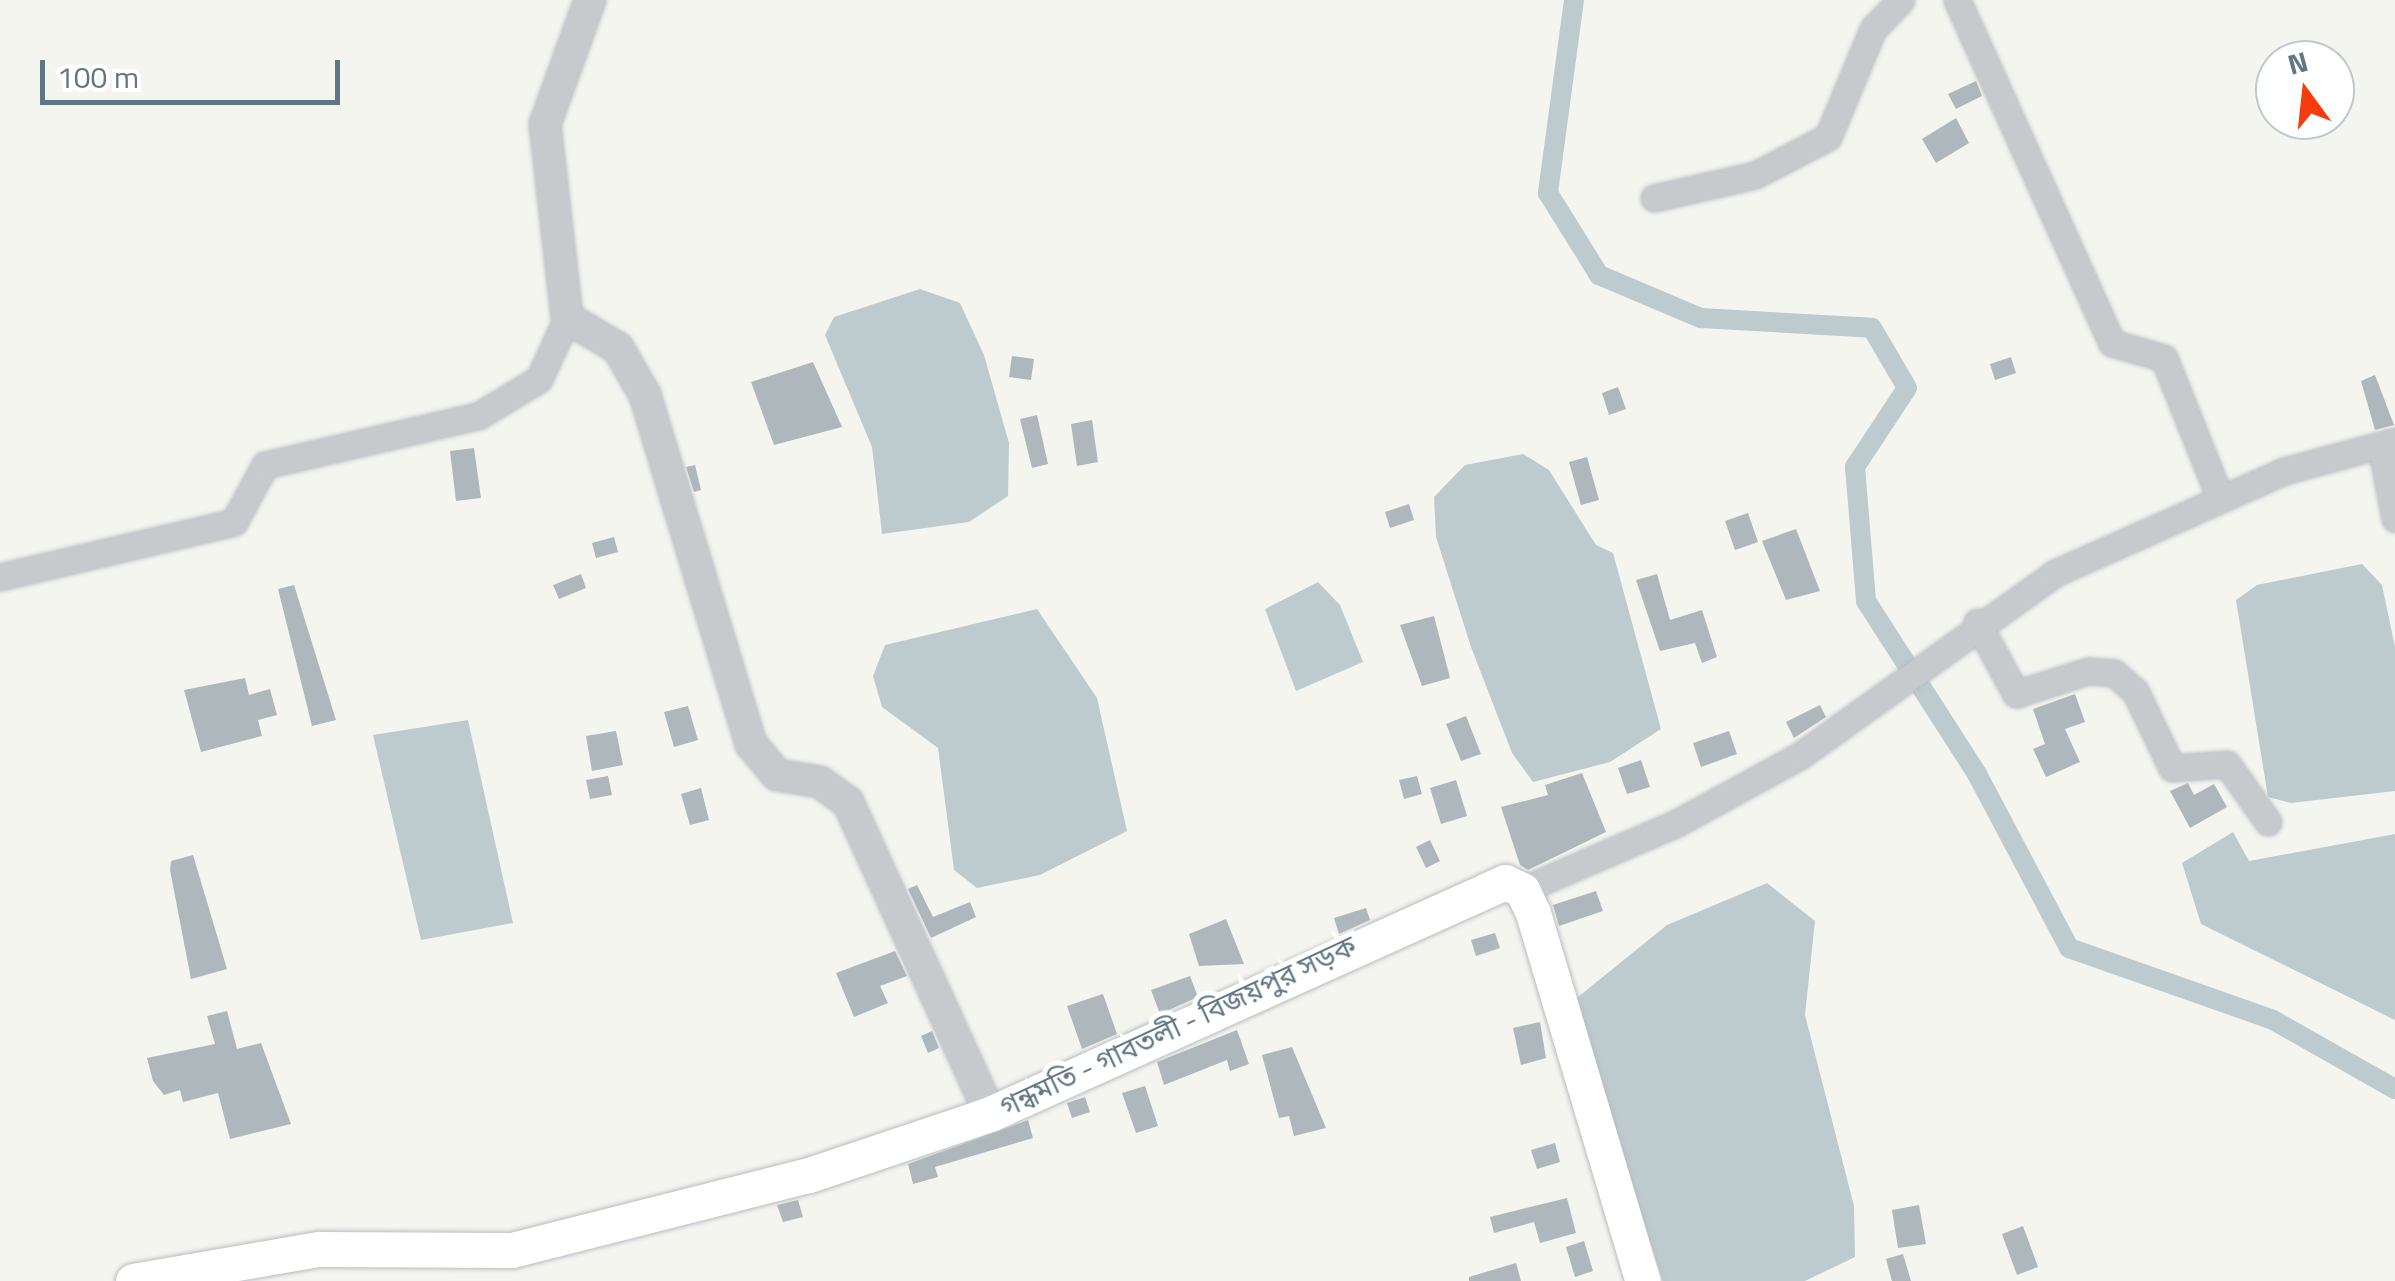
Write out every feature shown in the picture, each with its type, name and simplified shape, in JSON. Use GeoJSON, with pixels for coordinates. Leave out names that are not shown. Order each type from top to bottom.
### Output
{"type":"FeatureCollection","features":[{"type":"Feature","properties":{"kind":"main road","name":"গন্ধমতি - গাবতলী - বিজয়পুর সড়ক"},"geometry":{"type":"LineString","coordinates":[[133,1281],[213,1272],[319,1249],[512,1250],[742,1194],[990,1114],[1443,902],[1505,882],[1522,890]]}},
{"type":"Feature","properties":{"kind":"main road"},"geometry":{"type":"LineString","coordinates":[[1522,890],[1643,1281]]}},
{"type":"Feature","properties":{"kind":"street"},"geometry":{"type":"LineString","coordinates":[[0,577],[234,522],[265,465],[478,416],[539,378],[567,318],[546,124],[590,0]]}},
{"type":"Feature","properties":{"kind":"street"},"geometry":{"type":"LineString","coordinates":[[1654,198],[1755,175],[1828,137],[1874,30],[1900,0]]}},
{"type":"Feature","properties":{"kind":"street"},"geometry":{"type":"LineString","coordinates":[[1958,0],[2112,343],[2164,358],[2220,498]]}},
{"type":"Feature","properties":{"kind":"street"},"geometry":{"type":"LineString","coordinates":[[567,318],[618,348],[645,395],[751,744],[777,775],[837,788],[848,802],[990,1114]]}},
{"type":"Feature","properties":{"kind":"street"},"geometry":{"type":"LineString","coordinates":[[1522,890],[1677,823],[1801,754],[1967,629],[2055,573],[2220,498],[2388,444],[2395,518]]}},
{"type":"Feature","properties":{"kind":"street"},"geometry":{"type":"LineString","coordinates":[[1967,629],[2016,694],[2088,671],[2114,673],[2135,691],[2172,768],[2227,764],[2268,822]]}},
{"type":"Feature","properties":{"kind":"shaded area"},"geometry":{"type":"Polygon","coordinates":[[[920,289],[960,303],[984,355],[1009,443],[1008,496],[969,522],[882,534],[872,447],[825,335],[834,317],[920,289]]]}},
{"type":"Feature","properties":{"kind":"shaded area"},"geometry":{"type":"Polygon","coordinates":[[[1523,454],[1549,470],[1596,545],[1613,553],[1661,729],[1610,762],[1533,782],[1512,753],[1471,647],[1436,537],[1434,497],[1465,465],[1523,454]]]}},
{"type":"Feature","properties":{"kind":"shaded area"},"geometry":{"type":"Polygon","coordinates":[[[2362,564],[2382,585],[2395,647],[2395,791],[2291,803],[2268,797],[2236,600],[2257,585],[2362,564]]]}},
{"type":"Feature","properties":{"kind":"shaded area"},"geometry":{"type":"Polygon","coordinates":[[[1318,582],[1340,605],[1363,662],[1296,691],[1265,609],[1318,582]]]}},
{"type":"Feature","properties":{"kind":"shaded area"},"geometry":{"type":"Polygon","coordinates":[[[1037,609],[1097,698],[1127,831],[1040,875],[977,888],[954,870],[938,748],[882,707],[873,676],[885,645],[1037,609]]]}},
{"type":"Feature","properties":{"kind":"shaded area"},"geometry":{"type":"Polygon","coordinates":[[[468,720],[513,923],[421,940],[373,735],[468,720]]]}},
{"type":"Feature","properties":{"kind":"shaded area"},"geometry":{"type":"Polygon","coordinates":[[[2233,832],[2249,861],[2395,834],[2395,1020],[2201,924],[2182,863],[2233,832]]]}},
{"type":"Feature","properties":{"kind":"shaded area"},"geometry":{"type":"Polygon","coordinates":[[[1767,883],[1815,921],[1805,1015],[1854,1206],[1855,1257],[1805,1281],[1663,1281],[1574,1011],[1578,997],[1667,925],[1767,883]]]}},
{"type":"Feature","properties":{"kind":"building"},"geometry":{"type":"Polygon","coordinates":[[[1976,81],[1982,96],[1956,109],[1948,94],[1976,81]]]}},
{"type":"Feature","properties":{"kind":"building"},"geometry":{"type":"Polygon","coordinates":[[[1956,118],[1969,143],[1936,163],[1922,139],[1956,118]]]}},
{"type":"Feature","properties":{"kind":"building"},"geometry":{"type":"Polygon","coordinates":[[[1012,356],[1034,359],[1031,380],[1009,377],[1012,356]]]}},
{"type":"Feature","properties":{"kind":"building"},"geometry":{"type":"Polygon","coordinates":[[[2011,357],[2016,373],[1995,380],[1990,364],[2011,357]]]}},
{"type":"Feature","properties":{"kind":"building"},"geometry":{"type":"Polygon","coordinates":[[[813,362],[842,427],[774,445],[751,382],[813,362]]]}},
{"type":"Feature","properties":{"kind":"building"},"geometry":{"type":"Polygon","coordinates":[[[2375,375],[2394,425],[2375,430],[2361,381],[2375,375]]]}},
{"type":"Feature","properties":{"kind":"building"},"geometry":{"type":"Polygon","coordinates":[[[1618,387],[1626,409],[1609,415],[1602,393],[1618,387]]]}},
{"type":"Feature","properties":{"kind":"building"},"geometry":{"type":"Polygon","coordinates":[[[1037,415],[1048,464],[1032,468],[1020,419],[1037,415]]]}},
{"type":"Feature","properties":{"kind":"building"},"geometry":{"type":"Polygon","coordinates":[[[1092,420],[1098,462],[1077,466],[1071,424],[1092,420]]]}},
{"type":"Feature","properties":{"kind":"building"},"geometry":{"type":"Polygon","coordinates":[[[474,448],[481,498],[456,501],[450,451],[474,448]]]}},
{"type":"Feature","properties":{"kind":"building"},"geometry":{"type":"Polygon","coordinates":[[[1587,457],[1599,500],[1581,505],[1569,462],[1587,457]]]}},
{"type":"Feature","properties":{"kind":"building"},"geometry":{"type":"Polygon","coordinates":[[[695,465],[701,490],[694,492],[686,467],[695,465]]]}},
{"type":"Feature","properties":{"kind":"building"},"geometry":{"type":"Polygon","coordinates":[[[1409,504],[1414,520],[1390,528],[1385,512],[1409,504]]]}},
{"type":"Feature","properties":{"kind":"building"},"geometry":{"type":"Polygon","coordinates":[[[1748,513],[1758,542],[1735,550],[1725,521],[1748,513]]]}},
{"type":"Feature","properties":{"kind":"building"},"geometry":{"type":"Polygon","coordinates":[[[1796,529],[1820,591],[1786,600],[1762,541],[1796,529]]]}},
{"type":"Feature","properties":{"kind":"building"},"geometry":{"type":"Polygon","coordinates":[[[614,537],[618,552],[596,558],[592,543],[614,537]]]}},
{"type":"Feature","properties":{"kind":"building"},"geometry":{"type":"Polygon","coordinates":[[[581,574],[586,588],[559,599],[553,585],[581,574]]]}},
{"type":"Feature","properties":{"kind":"building"},"geometry":{"type":"Polygon","coordinates":[[[1657,574],[1670,620],[1702,610],[1717,657],[1702,663],[1695,643],[1660,651],[1636,580],[1657,574]]]}},
{"type":"Feature","properties":{"kind":"building"},"geometry":{"type":"Polygon","coordinates":[[[294,585],[336,720],[312,726],[278,589],[294,585]]]}},
{"type":"Feature","properties":{"kind":"building"},"geometry":{"type":"Polygon","coordinates":[[[1434,616],[1450,678],[1422,686],[1400,625],[1434,616]]]}},
{"type":"Feature","properties":{"kind":"building"},"geometry":{"type":"Polygon","coordinates":[[[245,678],[249,695],[270,689],[277,715],[258,720],[262,736],[201,752],[184,690],[245,678]]]}},
{"type":"Feature","properties":{"kind":"building"},"geometry":{"type":"Polygon","coordinates":[[[2075,694],[2085,722],[2065,729],[2080,762],[2046,777],[2033,749],[2045,744],[2033,709],[2075,694]]]}},
{"type":"Feature","properties":{"kind":"building"},"geometry":{"type":"Polygon","coordinates":[[[1820,705],[1826,717],[1794,738],[1786,722],[1820,705]]]}},
{"type":"Feature","properties":{"kind":"building"},"geometry":{"type":"Polygon","coordinates":[[[688,706],[698,740],[674,747],[664,712],[688,706]]]}},
{"type":"Feature","properties":{"kind":"building"},"geometry":{"type":"Polygon","coordinates":[[[1466,716],[1481,754],[1461,761],[1446,724],[1466,716]]]}},
{"type":"Feature","properties":{"kind":"building"},"geometry":{"type":"Polygon","coordinates":[[[616,731],[623,765],[592,771],[586,736],[616,731]]]}},
{"type":"Feature","properties":{"kind":"building"},"geometry":{"type":"Polygon","coordinates":[[[1729,731],[1737,754],[1701,767],[1693,743],[1729,731]]]}},
{"type":"Feature","properties":{"kind":"building"},"geometry":{"type":"Polygon","coordinates":[[[1641,760],[1650,787],[1627,794],[1618,768],[1641,760]]]}},
{"type":"Feature","properties":{"kind":"building"},"geometry":{"type":"Polygon","coordinates":[[[1582,773],[1606,832],[1528,870],[1520,865],[1501,807],[1548,795],[1545,785],[1582,773]]]}},
{"type":"Feature","properties":{"kind":"building"},"geometry":{"type":"Polygon","coordinates":[[[608,776],[612,795],[590,799],[586,780],[608,776]]]}},
{"type":"Feature","properties":{"kind":"building"},"geometry":{"type":"Polygon","coordinates":[[[1417,776],[1422,794],[1404,799],[1399,780],[1417,776]]]}},
{"type":"Feature","properties":{"kind":"building"},"geometry":{"type":"Polygon","coordinates":[[[1456,780],[1467,816],[1441,824],[1430,788],[1456,780]]]}},
{"type":"Feature","properties":{"kind":"building"},"geometry":{"type":"Polygon","coordinates":[[[2188,783],[2194,795],[2214,784],[2227,807],[2190,828],[2170,791],[2188,783]]]}},
{"type":"Feature","properties":{"kind":"building"},"geometry":{"type":"Polygon","coordinates":[[[701,788],[709,820],[690,825],[681,794],[701,788]]]}},
{"type":"Feature","properties":{"kind":"building"},"geometry":{"type":"Polygon","coordinates":[[[1430,840],[1440,861],[1426,868],[1416,847],[1430,840]]]}},
{"type":"Feature","properties":{"kind":"building"},"geometry":{"type":"Polygon","coordinates":[[[193,855],[227,969],[191,979],[170,870],[171,861],[193,855]]]}},
{"type":"Feature","properties":{"kind":"building"},"geometry":{"type":"Polygon","coordinates":[[[917,885],[933,917],[970,902],[976,917],[931,938],[908,889],[917,885]]]}},
{"type":"Feature","properties":{"kind":"building"},"geometry":{"type":"Polygon","coordinates":[[[1596,891],[1603,911],[1559,926],[1553,905],[1596,891]]]}},
{"type":"Feature","properties":{"kind":"building"},"geometry":{"type":"Polygon","coordinates":[[[1366,908],[1370,920],[1339,934],[1334,918],[1366,908]]]}},
{"type":"Feature","properties":{"kind":"building"},"geometry":{"type":"Polygon","coordinates":[[[1226,919],[1244,964],[1199,966],[1189,934],[1226,919]]]}},
{"type":"Feature","properties":{"kind":"building"},"geometry":{"type":"Polygon","coordinates":[[[1495,933],[1500,948],[1476,956],[1471,940],[1495,933]]]}},
{"type":"Feature","properties":{"kind":"building"},"geometry":{"type":"Polygon","coordinates":[[[895,951],[907,976],[880,986],[888,1003],[854,1017],[836,973],[895,951]]]}},
{"type":"Feature","properties":{"kind":"building"},"geometry":{"type":"Polygon","coordinates":[[[1190,976],[1198,997],[1160,1014],[1151,990],[1190,976]]]}},
{"type":"Feature","properties":{"kind":"building"},"geometry":{"type":"Polygon","coordinates":[[[1103,994],[1117,1034],[1082,1049],[1067,1006],[1103,994]]]}},
{"type":"Feature","properties":{"kind":"building"},"geometry":{"type":"Polygon","coordinates":[[[227,1011],[237,1049],[261,1043],[291,1124],[230,1139],[218,1093],[183,1102],[180,1090],[164,1095],[153,1081],[147,1058],[215,1044],[207,1016],[227,1011]]]}},
{"type":"Feature","properties":{"kind":"building"},"geometry":{"type":"Polygon","coordinates":[[[1540,1022],[1546,1058],[1521,1065],[1513,1028],[1540,1022]]]}},
{"type":"Feature","properties":{"kind":"building"},"geometry":{"type":"Polygon","coordinates":[[[1237,1030],[1249,1064],[1230,1071],[1227,1060],[1164,1085],[1157,1062],[1237,1030]]]}},
{"type":"Feature","properties":{"kind":"building"},"geometry":{"type":"Polygon","coordinates":[[[932,1031],[939,1048],[928,1053],[921,1036],[932,1031]]]}},
{"type":"Feature","properties":{"kind":"building"},"geometry":{"type":"Polygon","coordinates":[[[1292,1047],[1326,1128],[1294,1136],[1289,1116],[1279,1118],[1262,1055],[1292,1047]]]}},
{"type":"Feature","properties":{"kind":"building"},"geometry":{"type":"Polygon","coordinates":[[[1145,1086],[1158,1126],[1136,1133],[1122,1093],[1145,1086]]]}},
{"type":"Feature","properties":{"kind":"building"},"geometry":{"type":"Polygon","coordinates":[[[1085,1097],[1090,1112],[1072,1118],[1067,1103],[1085,1097]]]}},
{"type":"Feature","properties":{"kind":"building"},"geometry":{"type":"Polygon","coordinates":[[[1028,1120],[1033,1138],[935,1167],[938,1177],[913,1184],[908,1164],[1028,1120]]]}},
{"type":"Feature","properties":{"kind":"building"},"geometry":{"type":"Polygon","coordinates":[[[1555,1143],[1560,1162],[1537,1169],[1531,1150],[1555,1143]]]}},
{"type":"Feature","properties":{"kind":"building"},"geometry":{"type":"Polygon","coordinates":[[[1567,1198],[1576,1233],[1540,1243],[1534,1222],[1494,1233],[1490,1217],[1567,1198]]]}},
{"type":"Feature","properties":{"kind":"building"},"geometry":{"type":"Polygon","coordinates":[[[798,1200],[803,1217],[783,1222],[777,1205],[798,1200]]]}},
{"type":"Feature","properties":{"kind":"building"},"geometry":{"type":"Polygon","coordinates":[[[1919,1205],[1926,1244],[1898,1248],[1892,1210],[1919,1205]]]}},
{"type":"Feature","properties":{"kind":"building"},"geometry":{"type":"Polygon","coordinates":[[[2023,1226],[2038,1267],[2017,1275],[2002,1234],[2023,1226]]]}},
{"type":"Feature","properties":{"kind":"building"},"geometry":{"type":"Polygon","coordinates":[[[1584,1241],[1593,1271],[1575,1277],[1566,1247],[1584,1241]]]}},
{"type":"Feature","properties":{"kind":"building"},"geometry":{"type":"Polygon","coordinates":[[[1903,1254],[1911,1281],[1892,1281],[1886,1259],[1903,1254]]]}},
{"type":"Feature","properties":{"kind":"building"},"geometry":{"type":"Polygon","coordinates":[[[1516,1263],[1521,1281],[1469,1281],[1469,1277],[1516,1263]]]}},
{"type":"Feature","properties":{"kind":"waterway"},"geometry":{"type":"LineString","coordinates":[[1574,0],[1548,193],[1599,275],[1701,318],[1872,328],[1907,388],[1855,467],[1866,601],[1977,774],[2069,948],[2273,1020],[2395,1089]]}}]}
